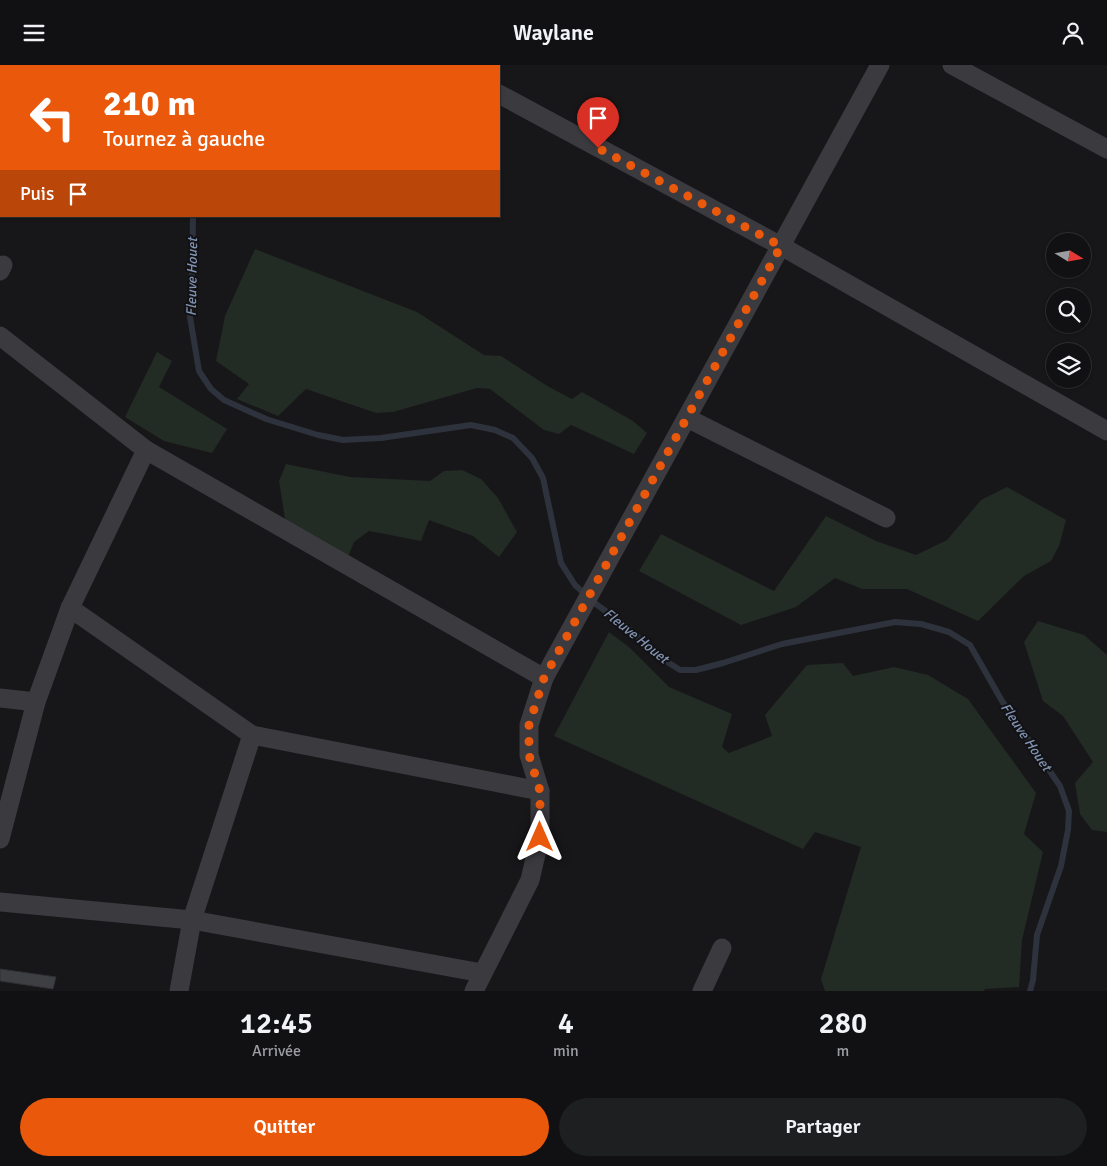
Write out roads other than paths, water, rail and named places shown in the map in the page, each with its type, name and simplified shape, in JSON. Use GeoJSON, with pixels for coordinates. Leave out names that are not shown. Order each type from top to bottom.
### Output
{"type":"FeatureCollection","features":[{"type":"Feature","properties":{"kind":"street"},"geometry":{"type":"LineString","coordinates":[[474,991],[530,880],[540,837],[540,791],[529,755],[529,725],[544,678],[880,65]]}},
{"type":"Feature","properties":{"kind":"street"},"geometry":{"type":"LineString","coordinates":[[952,65],[1107,149]]}},
{"type":"Feature","properties":{"kind":"street"},"geometry":{"type":"LineString","coordinates":[[500,95],[781,246],[1107,431]]}},
{"type":"Feature","properties":{"kind":"street"},"geometry":{"type":"LineString","coordinates":[[0,336],[146,450],[544,678]]}},
{"type":"Feature","properties":{"kind":"street"},"geometry":{"type":"LineString","coordinates":[[687,418],[886,518]]}},
{"type":"Feature","properties":{"kind":"street"},"geometry":{"type":"LineString","coordinates":[[0,839],[36,702],[70,608],[146,450]]}},
{"type":"Feature","properties":{"kind":"street"},"geometry":{"type":"LineString","coordinates":[[70,608],[252,735],[540,791]]}},
{"type":"Feature","properties":{"kind":"street"},"geometry":{"type":"LineString","coordinates":[[0,698],[36,702]]}},
{"type":"Feature","properties":{"kind":"street"},"geometry":{"type":"LineString","coordinates":[[179,991],[192,920],[252,735]]}},
{"type":"Feature","properties":{"kind":"street"},"geometry":{"type":"LineString","coordinates":[[0,902],[192,920],[482,973]]}},
{"type":"Feature","properties":{"kind":"street"},"geometry":{"type":"LineString","coordinates":[[702,991],[722,948]]}},
{"type":"Feature","properties":{"kind":"waterway","name":"Fleuve Houet"},"geometry":{"type":"LineString","coordinates":[[193,217],[190,317],[199,371],[211,389],[224,400],[266,419],[318,435],[343,440],[381,438],[471,425],[495,430],[513,438],[532,458],[543,478],[561,563],[575,585],[596,604],[626,626],[658,656],[680,670],[696,670],[782,644],[895,622],[921,624],[949,632],[970,645],[1002,701],[1060,786],[1069,811],[1068,830],[1061,866],[1037,935],[1033,980],[1030,991]]}}]}
